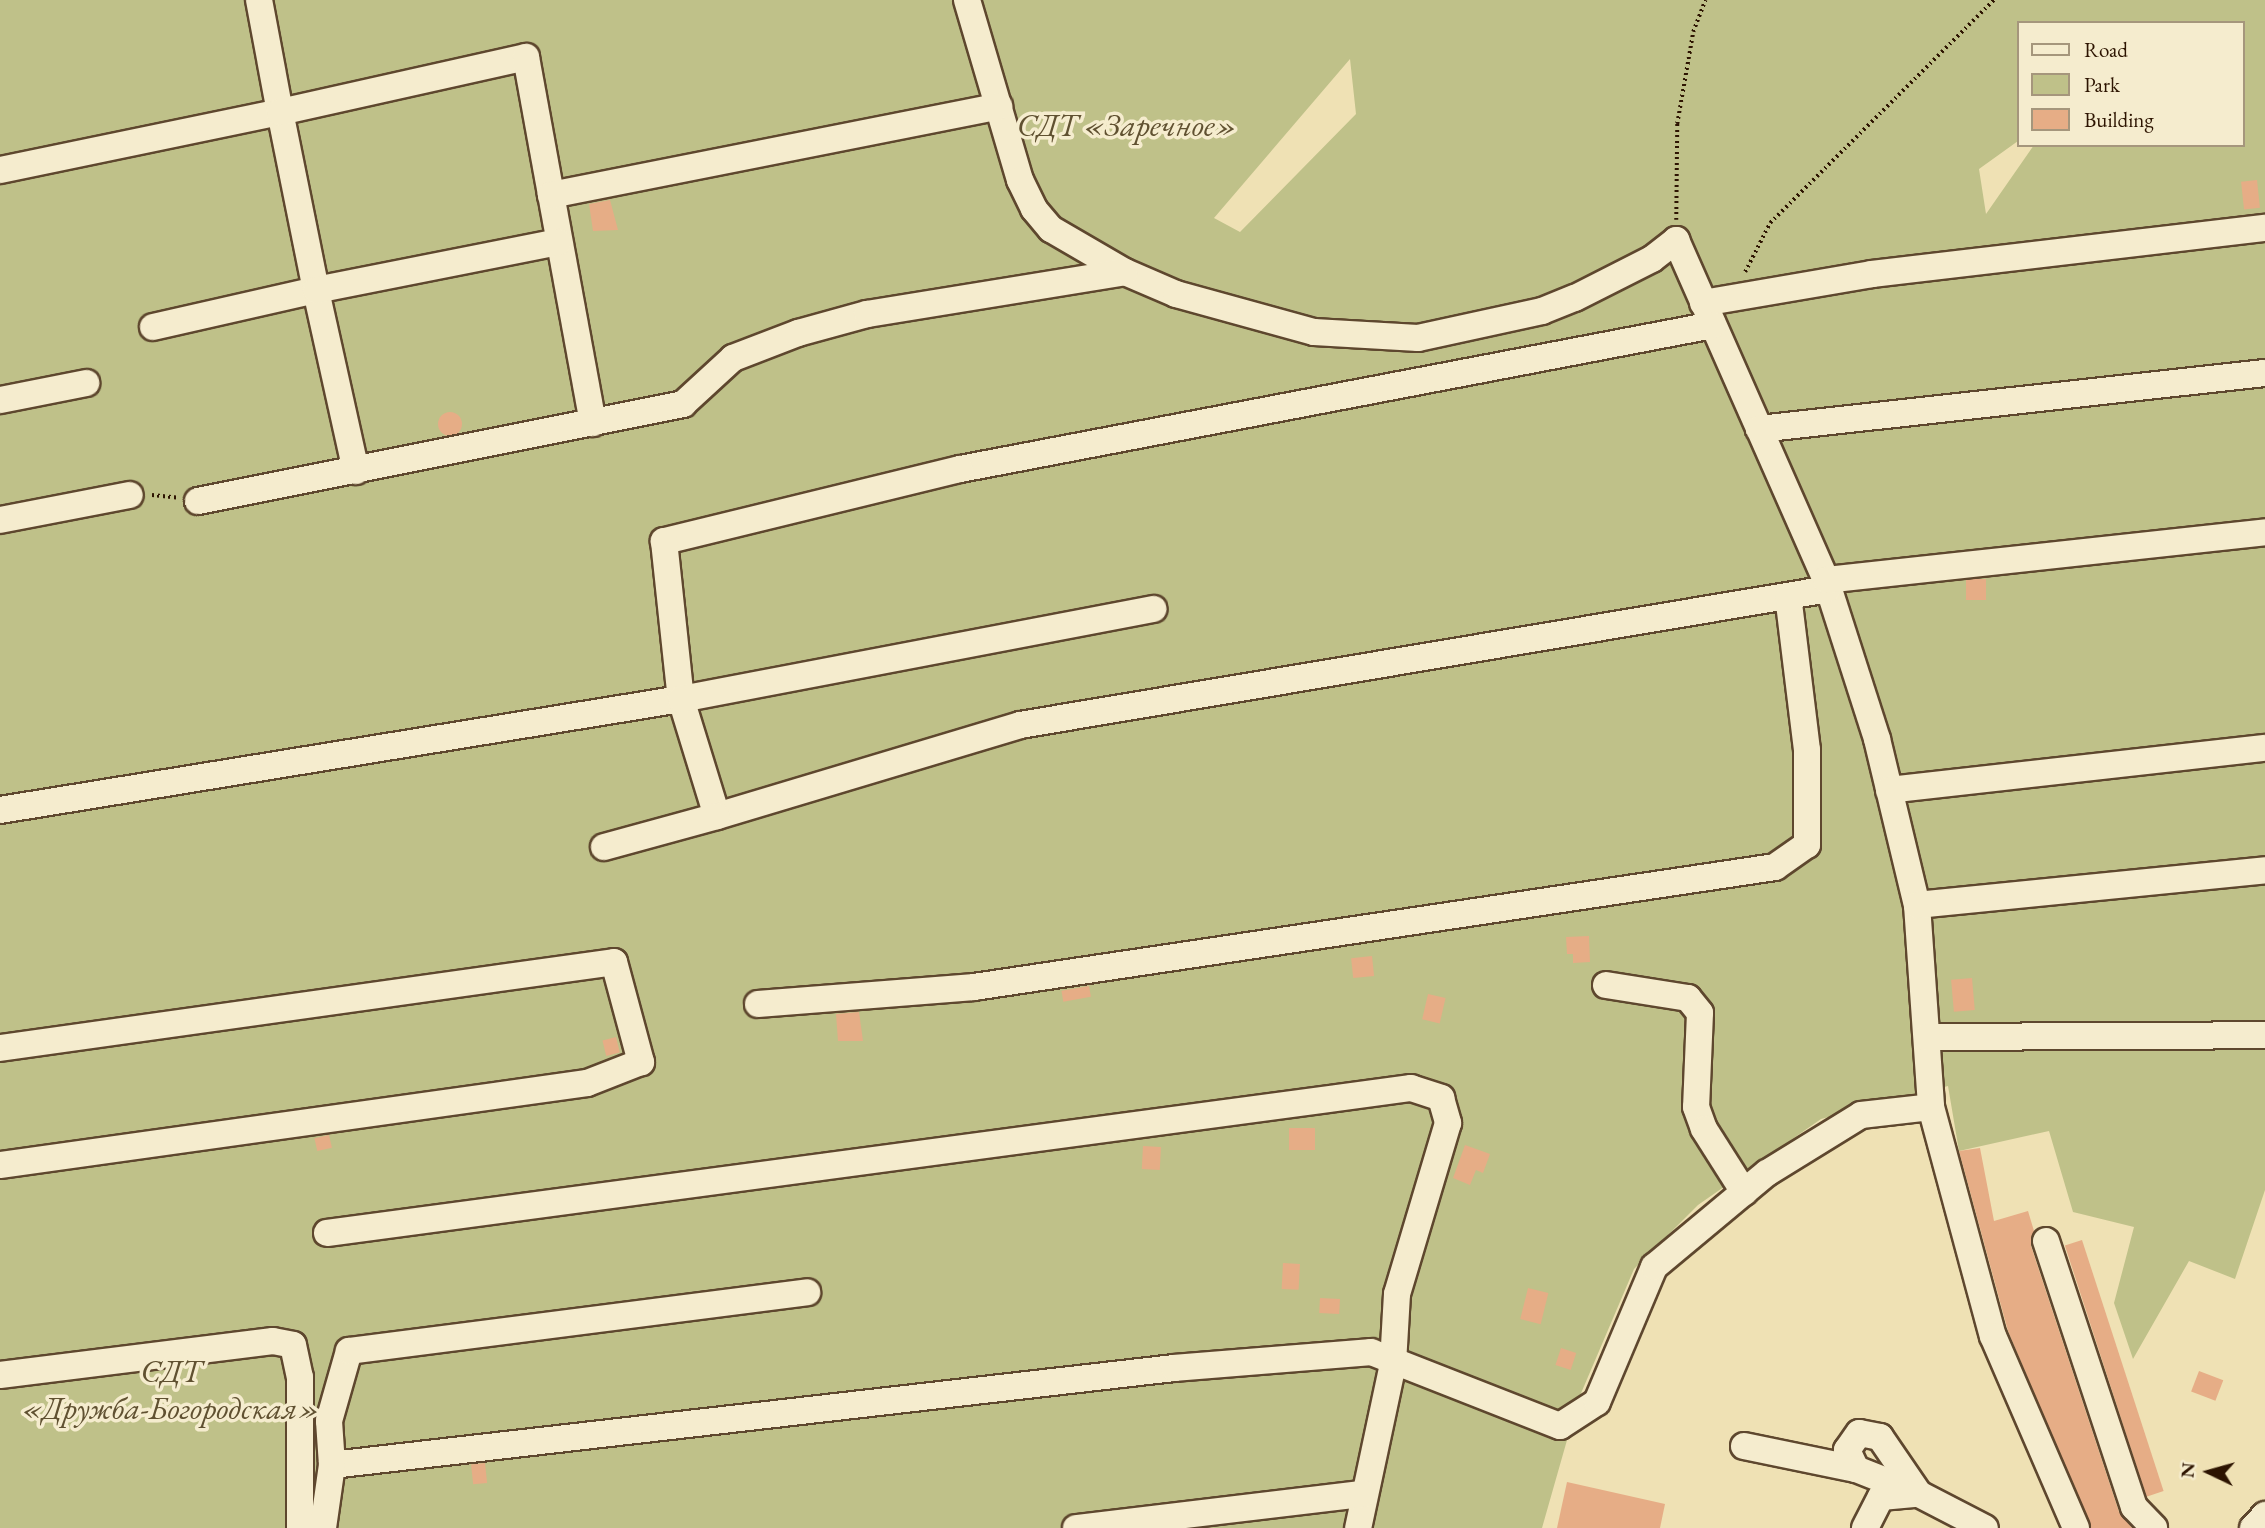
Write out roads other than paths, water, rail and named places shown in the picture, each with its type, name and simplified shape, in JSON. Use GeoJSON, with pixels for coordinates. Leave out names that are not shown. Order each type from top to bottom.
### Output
{"type":"FeatureCollection","features":[{"type":"Feature","properties":{"kind":"street"},"geometry":{"type":"LineString","coordinates":[[259,0],[316,290],[356,471]]}},
{"type":"Feature","properties":{"kind":"street"},"geometry":{"type":"LineString","coordinates":[[967,0],[1020,180],[1034,209],[1051,229],[1125,272],[1234,313],[1314,332],[1418,338],[1542,310],[1574,298],[1652,259],[1676,240],[1827,585],[1889,790],[1917,905],[1931,1107],[1993,1336],[2076,1528]]}},
{"type":"Feature","properties":{"kind":"street"},"geometry":{"type":"LineString","coordinates":[[0,170],[280,112],[526,57],[593,423]]}},
{"type":"Feature","properties":{"kind":"street"},"geometry":{"type":"LineString","coordinates":[[551,195],[999,106]]}},
{"type":"Feature","properties":{"kind":"street"},"geometry":{"type":"LineString","coordinates":[[717,816],[681,699],[664,541],[960,468],[1708,314],[1872,274],[2265,228]]}},
{"type":"Feature","properties":{"kind":"street"},"geometry":{"type":"LineString","coordinates":[[153,327],[316,290],[558,242]]}},
{"type":"Feature","properties":{"kind":"street"},"geometry":{"type":"LineString","coordinates":[[198,501],[683,404],[733,358],[809,330],[867,314],[1125,272]]}},
{"type":"Feature","properties":{"kind":"street"},"geometry":{"type":"LineString","coordinates":[[1759,429],[2265,373]]}},
{"type":"Feature","properties":{"kind":"street"},"geometry":{"type":"LineString","coordinates":[[0,400],[86,383]]}},
{"type":"Feature","properties":{"kind":"street"},"geometry":{"type":"LineString","coordinates":[[0,520],[130,495]]}},
{"type":"Feature","properties":{"kind":"street"},"geometry":{"type":"LineString","coordinates":[[604,847],[1020,725],[1788,596],[1827,585],[2265,532]]}},
{"type":"Feature","properties":{"kind":"street"},"geometry":{"type":"LineString","coordinates":[[758,1004],[974,987],[1776,867],[1807,845],[1808,750],[1788,596]]}},
{"type":"Feature","properties":{"kind":"street"},"geometry":{"type":"LineString","coordinates":[[0,810],[681,699],[1154,609]]}},
{"type":"Feature","properties":{"kind":"street"},"geometry":{"type":"LineString","coordinates":[[1889,790],[2265,748]]}},
{"type":"Feature","properties":{"kind":"street"},"geometry":{"type":"LineString","coordinates":[[1917,905],[2265,870]]}},
{"type":"Feature","properties":{"kind":"street"},"geometry":{"type":"LineString","coordinates":[[0,1048],[614,962],[640,1062],[587,1083],[0,1165]]}},
{"type":"Feature","properties":{"kind":"street"},"geometry":{"type":"LineString","coordinates":[[1606,985],[1688,998],[1700,1013],[1696,1107],[1704,1129],[1744,1192]]}},
{"type":"Feature","properties":{"kind":"street"},"geometry":{"type":"LineString","coordinates":[[1927,1037],[2265,1035]]}},
{"type":"Feature","properties":{"kind":"street"},"geometry":{"type":"LineString","coordinates":[[327,1233],[1411,1088],[1441,1098],[1448,1123],[1397,1294],[1393,1364],[1363,1494],[1358,1528]]}},
{"type":"Feature","properties":{"kind":"street"},"geometry":{"type":"LineString","coordinates":[[331,1465],[1174,1368],[1371,1352],[1393,1364],[1560,1426],[1597,1402],[1654,1266],[1744,1192],[1861,1115],[1931,1107]]}},
{"type":"Feature","properties":{"kind":"street"},"geometry":{"type":"LineString","coordinates":[[2046,1241],[2134,1507],[2154,1528]]}},
{"type":"Feature","properties":{"kind":"street"},"geometry":{"type":"LineString","coordinates":[[323,1528],[331,1465],[329,1421],[349,1351],[807,1292]]}},
{"type":"Feature","properties":{"kind":"street"},"geometry":{"type":"LineString","coordinates":[[0,1375],[272,1341],[293,1345],[300,1377],[300,1528]]}},
{"type":"Feature","properties":{"kind":"street"},"geometry":{"type":"LineString","coordinates":[[1856,1469],[1847,1450],[1859,1433],[1880,1437],[1919,1494]]}},
{"type":"Feature","properties":{"kind":"street"},"geometry":{"type":"LineString","coordinates":[[1744,1446],[1856,1469],[1919,1494],[1985,1528]]}},
{"type":"Feature","properties":{"kind":"street"},"geometry":{"type":"LineString","coordinates":[[1076,1528],[1363,1494]]}},
{"type":"Feature","properties":{"kind":"street"},"geometry":{"type":"LineString","coordinates":[[1865,1528],[1881,1497],[1919,1494]]}},
{"type":"Feature","properties":{"kind":"street"},"geometry":{"type":"LineString","coordinates":[[2253,1528],[2265,1515]]}},
{"type":"Feature","properties":{"kind":"park label","name":"СДТ «Заречное»"},"geometry":{"type":"Point","coordinates":[1127,125]}},
{"type":"Feature","properties":{"kind":"park label","name":"СДТ «Дружба-Богородская»"},"geometry":{"type":"Point","coordinates":[171,1390]}}]}
